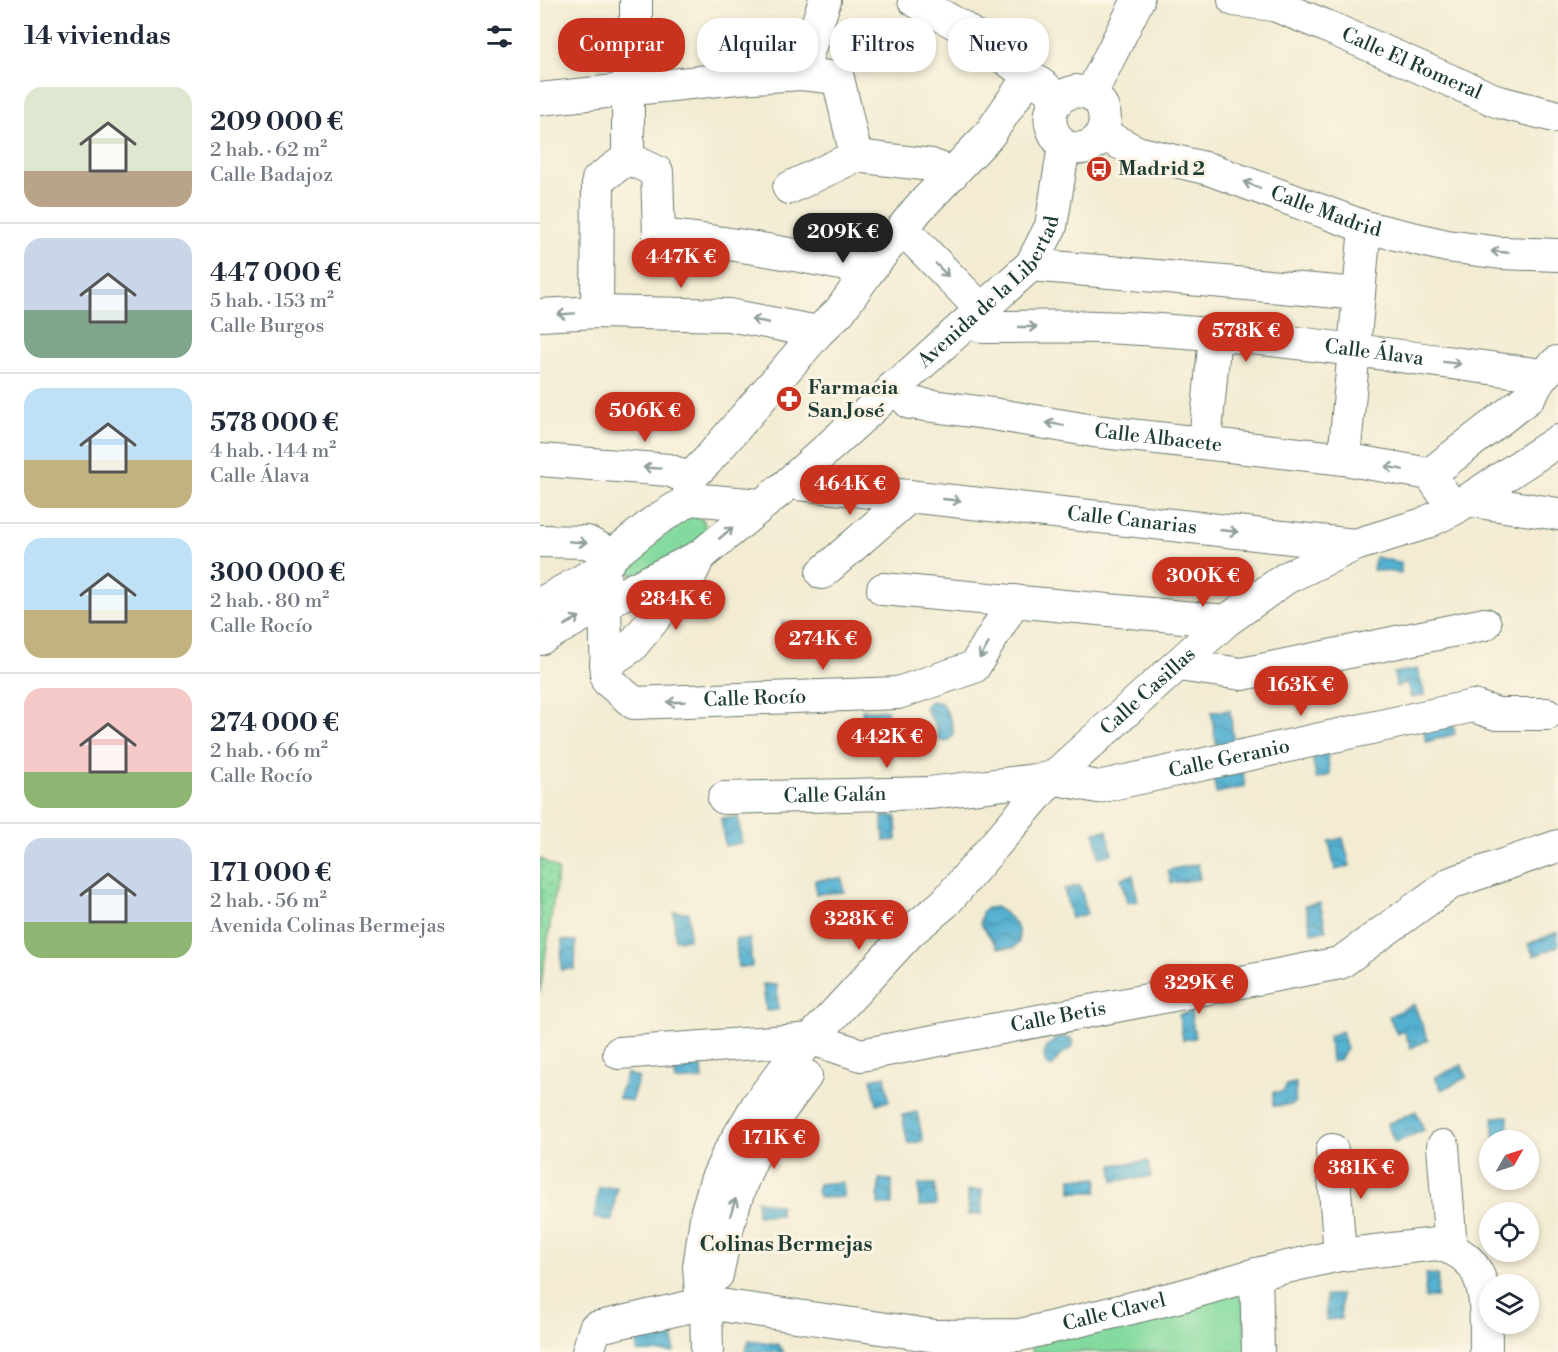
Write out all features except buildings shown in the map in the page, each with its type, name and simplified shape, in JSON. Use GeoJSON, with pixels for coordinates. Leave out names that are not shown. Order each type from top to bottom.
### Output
{"type":"FeatureCollection","features":[{"type":"Feature","properties":{"kind":"street"},"geometry":{"type":"LineString","coordinates":[[628,158],[631,28],[636,24],[636,0]]}},
{"type":"Feature","properties":{"kind":"street"},"geometry":{"type":"LineString","coordinates":[[801,74],[825,0]]}},
{"type":"Feature","properties":{"kind":"street"},"geometry":{"type":"LineString","coordinates":[[914,0],[960,26],[1058,99]]}},
{"type":"Feature","properties":{"kind":"street"},"geometry":{"type":"LineString","coordinates":[[1092,94],[1138,0]]}},
{"type":"Feature","properties":{"kind":"street","name":"Calle El Romeral"},"geometry":{"type":"LineString","coordinates":[[1234,0],[1299,6],[1499,102],[1558,117]]}},
{"type":"Feature","properties":{"kind":"street"},"geometry":{"type":"LineString","coordinates":[[540,99],[737,78],[801,74],[838,78],[856,156]]}},
{"type":"Feature","properties":{"kind":"street"},"geometry":{"type":"LineString","coordinates":[[540,604],[608,562],[689,489],[707,461],[818,332],[840,311],[869,270],[918,209],[989,135],[1029,76]]}},
{"type":"Feature","properties":{"kind":"street"},"geometry":{"type":"LineString","coordinates":[[1076,91],[1092,94],[1105,118],[1102,134],[1091,146],[1082,149],[1064,146],[1052,131],[1050,123],[1054,105],[1066,93],[1076,91]]}},
{"type":"Feature","properties":{"kind":"street","name":"Calle Madrid"},"geometry":{"type":"LineString","coordinates":[[1102,134],[1137,152],[1209,169],[1365,227],[1447,246],[1501,253],[1558,255]]}},
{"type":"Feature","properties":{"kind":"street","name":"Avenida de la Libertad"},"geometry":{"type":"LineString","coordinates":[[540,639],[603,604],[700,556],[789,483],[1031,265],[1051,226],[1064,146]]}},
{"type":"Feature","properties":{"kind":"street"},"geometry":{"type":"LineString","coordinates":[[789,188],[856,156],[931,165],[953,173]]}},
{"type":"Feature","properties":{"kind":"street"},"geometry":{"type":"LineString","coordinates":[[628,158],[657,172],[658,235],[801,255],[869,270]]}},
{"type":"Feature","properties":{"kind":"street"},"geometry":{"type":"LineString","coordinates":[[597,312],[598,180],[628,158]]}},
{"type":"Feature","properties":{"kind":"street"},"geometry":{"type":"LineString","coordinates":[[1344,459],[1365,227]]}},
{"type":"Feature","properties":{"kind":"street"},"geometry":{"type":"LineString","coordinates":[[903,229],[978,314]]}},
{"type":"Feature","properties":{"kind":"street"},"geometry":{"type":"LineString","coordinates":[[1031,265],[1359,294]]}},
{"type":"Feature","properties":{"kind":"street"},"geometry":{"type":"LineString","coordinates":[[540,315],[597,312],[729,315],[818,332]]}},
{"type":"Feature","properties":{"kind":"street","name":"Calle Álava"},"geometry":{"type":"LineString","coordinates":[[978,314],[983,327],[1122,327],[1551,368]]}},
{"type":"Feature","properties":{"kind":"street"},"geometry":{"type":"LineString","coordinates":[[1205,442],[1215,335]]}},
{"type":"Feature","properties":{"kind":"street"},"geometry":{"type":"LineString","coordinates":[[1551,368],[1528,398],[1430,474],[1460,505],[1558,514]]}},
{"type":"Feature","properties":{"kind":"street","name":"Calle Albacete"},"geometry":{"type":"LineString","coordinates":[[894,386],[910,403],[1094,431],[1344,459],[1430,474]]}},
{"type":"Feature","properties":{"kind":"street","name":"Calle Casillas"},"geometry":{"type":"LineString","coordinates":[[706,1303],[716,1281],[725,1234],[748,1166],[765,1134],[810,1069],[823,1042],[910,932],[945,903],[1052,778],[1226,621],[1286,578],[1355,545],[1423,524],[1460,505],[1558,441]]}},
{"type":"Feature","properties":{"kind":"street"},"geometry":{"type":"LineString","coordinates":[[540,460],[669,470],[689,489],[760,505]]}},
{"type":"Feature","properties":{"kind":"street","name":"Calle Canarias"},"geometry":{"type":"LineString","coordinates":[[789,483],[1355,545]]}},
{"type":"Feature","properties":{"kind":"street"},"geometry":{"type":"LineString","coordinates":[[822,573],[910,496]]}},
{"type":"Feature","properties":{"kind":"street"},"geometry":{"type":"LineString","coordinates":[[540,541],[587,542],[608,562]]}},
{"type":"Feature","properties":{"kind":"street"},"geometry":{"type":"LineString","coordinates":[[606,672],[632,648],[691,574],[700,556]]}},
{"type":"Feature","properties":{"kind":"street"},"geometry":{"type":"LineString","coordinates":[[606,672],[603,604],[608,562]]}},
{"type":"Feature","properties":{"kind":"street"},"geometry":{"type":"LineString","coordinates":[[883,589],[1226,621]]}},
{"type":"Feature","properties":{"kind":"street","name":"Calle Rocío"},"geometry":{"type":"LineString","coordinates":[[606,672],[634,703],[898,693],[974,667],[1014,601]]}},
{"type":"Feature","properties":{"kind":"street"},"geometry":{"type":"LineString","coordinates":[[1178,665],[1242,674],[1485,624]]}},
{"type":"Feature","properties":{"kind":"street","name":"Calle Geranio"},"geometry":{"type":"LineString","coordinates":[[1052,778],[1098,788],[1473,706],[1497,714],[1547,714]]}},
{"type":"Feature","properties":{"kind":"street","name":"Calle Galán"},"geometry":{"type":"LineString","coordinates":[[724,798],[929,793],[1052,778]]}},
{"type":"Feature","properties":{"kind":"street","name":"Calle Betis"},"geometry":{"type":"LineString","coordinates":[[823,1042],[861,1055],[1340,963],[1452,883],[1558,846]]}},
{"type":"Feature","properties":{"kind":"street"},"geometry":{"type":"LineString","coordinates":[[619,1053],[823,1042]]}},
{"type":"Feature","properties":{"kind":"street"},"geometry":{"type":"LineString","coordinates":[[1443,1146],[1451,1248],[1467,1259],[1480,1275],[1484,1290],[1486,1352]]}},
{"type":"Feature","properties":{"kind":"street"},"geometry":{"type":"LineString","coordinates":[[1332,1150],[1340,1255]]}},
{"type":"Feature","properties":{"kind":"street","name":"Calle Clavel"},"geometry":{"type":"LineString","coordinates":[[706,1303],[936,1336],[1020,1343],[1256,1274],[1340,1255],[1436,1244],[1451,1248]]}},
{"type":"Feature","properties":{"kind":"street"},"geometry":{"type":"LineString","coordinates":[[1256,1274],[1258,1352]]}},
{"type":"Feature","properties":{"kind":"street"},"geometry":{"type":"LineString","coordinates":[[588,1352],[595,1328],[706,1303],[707,1352]]}},
{"type":"Feature","properties":{"kind":"green space"},"geometry":{"type":"Polygon","coordinates":[[[693,514],[704,521],[706,532],[694,545],[639,578],[626,572],[626,559],[693,514]]]}},
{"type":"Feature","properties":{"kind":"green space"},"geometry":{"type":"Polygon","coordinates":[[[540,858],[558,870],[540,993],[540,858]]]}},
{"type":"Feature","properties":{"kind":"green space"},"geometry":{"type":"Polygon","coordinates":[[[1238,1291],[1243,1296],[1247,1352],[1032,1352],[1030,1340],[1238,1291]]]}},
{"type":"Feature","properties":{"kind":"water"},"geometry":{"type":"Polygon","coordinates":[[[1375,557],[1401,562],[1401,573],[1373,570],[1375,557]]]}},
{"type":"Feature","properties":{"kind":"water"},"geometry":{"type":"Polygon","coordinates":[[[782,622],[798,623],[795,653],[779,651],[782,622]]]}},
{"type":"Feature","properties":{"kind":"water"},"geometry":{"type":"Polygon","coordinates":[[[1417,669],[1425,695],[1411,698],[1407,684],[1396,687],[1394,673],[1417,669]]]}},
{"type":"Feature","properties":{"kind":"water"},"geometry":{"type":"Polygon","coordinates":[[[932,701],[941,703],[952,723],[953,736],[946,742],[939,740],[935,724],[925,708],[926,704],[932,701]]]}},
{"type":"Feature","properties":{"kind":"water"},"geometry":{"type":"Polygon","coordinates":[[[862,710],[887,710],[889,724],[863,727],[862,710]]]}},
{"type":"Feature","properties":{"kind":"water"},"geometry":{"type":"Polygon","coordinates":[[[1230,710],[1234,746],[1217,749],[1211,712],[1230,710]]]}},
{"type":"Feature","properties":{"kind":"water"},"geometry":{"type":"Polygon","coordinates":[[[1452,719],[1455,734],[1426,742],[1423,726],[1452,719]]]}},
{"type":"Feature","properties":{"kind":"water"},"geometry":{"type":"Polygon","coordinates":[[[1327,752],[1330,775],[1316,779],[1312,754],[1327,752]]]}},
{"type":"Feature","properties":{"kind":"water"},"geometry":{"type":"Polygon","coordinates":[[[1243,772],[1245,787],[1216,793],[1213,778],[1243,772]]]}},
{"type":"Feature","properties":{"kind":"water"},"geometry":{"type":"Polygon","coordinates":[[[882,816],[896,816],[897,840],[884,841],[882,816]]]}},
{"type":"Feature","properties":{"kind":"water"},"geometry":{"type":"Polygon","coordinates":[[[738,817],[742,843],[725,846],[721,818],[738,817]]]}},
{"type":"Feature","properties":{"kind":"water"},"geometry":{"type":"Polygon","coordinates":[[[1107,830],[1112,854],[1099,857],[1095,832],[1107,830]]]}},
{"type":"Feature","properties":{"kind":"water"},"geometry":{"type":"Polygon","coordinates":[[[1343,838],[1350,866],[1335,870],[1329,841],[1343,838]]]}},
{"type":"Feature","properties":{"kind":"water"},"geometry":{"type":"Polygon","coordinates":[[[1198,864],[1200,879],[1171,883],[1168,870],[1198,864]]]}},
{"type":"Feature","properties":{"kind":"water"},"geometry":{"type":"Polygon","coordinates":[[[1133,875],[1138,901],[1127,903],[1121,878],[1133,875]]]}},
{"type":"Feature","properties":{"kind":"water"},"geometry":{"type":"Polygon","coordinates":[[[842,878],[844,892],[816,894],[815,880],[842,878]]]}},
{"type":"Feature","properties":{"kind":"water"},"geometry":{"type":"Polygon","coordinates":[[[1080,885],[1087,914],[1071,918],[1064,889],[1080,885]]]}},
{"type":"Feature","properties":{"kind":"water"},"geometry":{"type":"Polygon","coordinates":[[[1320,903],[1326,930],[1312,933],[1305,905],[1320,903]]]}},
{"type":"Feature","properties":{"kind":"water"},"geometry":{"type":"Polygon","coordinates":[[[995,907],[1005,913],[1016,926],[1019,942],[1014,948],[998,948],[980,923],[982,912],[987,908],[995,907]]]}},
{"type":"Feature","properties":{"kind":"water"},"geometry":{"type":"Polygon","coordinates":[[[674,912],[689,912],[689,939],[675,940],[674,912]]]}},
{"type":"Feature","properties":{"kind":"water"},"geometry":{"type":"Polygon","coordinates":[[[1557,932],[1558,946],[1534,956],[1528,944],[1557,932]]]}},
{"type":"Feature","properties":{"kind":"water"},"geometry":{"type":"Polygon","coordinates":[[[736,939],[750,939],[752,967],[738,967],[736,939]]]}},
{"type":"Feature","properties":{"kind":"water"},"geometry":{"type":"Polygon","coordinates":[[[562,940],[576,941],[575,969],[561,970],[562,940]]]}},
{"type":"Feature","properties":{"kind":"water"},"geometry":{"type":"Polygon","coordinates":[[[763,984],[777,985],[778,1010],[766,1011],[763,984]]]}},
{"type":"Feature","properties":{"kind":"water"},"geometry":{"type":"Polygon","coordinates":[[[1414,1004],[1428,1040],[1411,1048],[1404,1031],[1397,1034],[1389,1016],[1414,1004]]]}},
{"type":"Feature","properties":{"kind":"water"},"geometry":{"type":"Polygon","coordinates":[[[1191,1012],[1195,1038],[1183,1040],[1179,1014],[1191,1012]]]}},
{"type":"Feature","properties":{"kind":"water"},"geometry":{"type":"Polygon","coordinates":[[[1342,1031],[1347,1049],[1340,1059],[1331,1062],[1329,1036],[1342,1031]]]}},
{"type":"Feature","properties":{"kind":"water"},"geometry":{"type":"Polygon","coordinates":[[[1065,1037],[1072,1039],[1073,1047],[1060,1055],[1053,1066],[1048,1066],[1044,1056],[1047,1047],[1055,1040],[1065,1037]]]}},
{"type":"Feature","properties":{"kind":"water"},"geometry":{"type":"Polygon","coordinates":[[[1462,1065],[1467,1077],[1442,1090],[1435,1077],[1462,1065]]]}},
{"type":"Feature","properties":{"kind":"water"},"geometry":{"type":"Polygon","coordinates":[[[702,1066],[703,1079],[675,1081],[675,1067],[702,1066]]]}},
{"type":"Feature","properties":{"kind":"water"},"geometry":{"type":"Polygon","coordinates":[[[626,1073],[639,1078],[631,1101],[618,1098],[626,1073]]]}},
{"type":"Feature","properties":{"kind":"water"},"geometry":{"type":"Polygon","coordinates":[[[885,1076],[889,1101],[877,1104],[871,1079],[885,1076]]]}},
{"type":"Feature","properties":{"kind":"water"},"geometry":{"type":"Polygon","coordinates":[[[1296,1083],[1295,1102],[1292,1105],[1273,1106],[1273,1092],[1282,1092],[1286,1085],[1296,1083]]]}},
{"type":"Feature","properties":{"kind":"water"},"geometry":{"type":"Polygon","coordinates":[[[1416,1111],[1424,1130],[1395,1143],[1387,1124],[1416,1111]]]}},
{"type":"Feature","properties":{"kind":"water"},"geometry":{"type":"Polygon","coordinates":[[[917,1112],[923,1141],[908,1144],[902,1115],[917,1112]]]}},
{"type":"Feature","properties":{"kind":"water"},"geometry":{"type":"Polygon","coordinates":[[[1508,1116],[1507,1130],[1494,1130],[1493,1117],[1508,1116]]]}},
{"type":"Feature","properties":{"kind":"water"},"geometry":{"type":"Polygon","coordinates":[[[1148,1161],[1151,1177],[1114,1181],[1112,1165],[1148,1161]]]}},
{"type":"Feature","properties":{"kind":"water"},"geometry":{"type":"Polygon","coordinates":[[[1071,1178],[1098,1178],[1097,1192],[1071,1192],[1071,1178]]]}},
{"type":"Feature","properties":{"kind":"water"},"geometry":{"type":"Polygon","coordinates":[[[879,1179],[892,1180],[892,1205],[878,1205],[879,1179]]]}},
{"type":"Feature","properties":{"kind":"water"},"geometry":{"type":"Polygon","coordinates":[[[843,1182],[844,1197],[820,1198],[817,1192],[819,1184],[843,1182]]]}},
{"type":"Feature","properties":{"kind":"water"},"geometry":{"type":"Polygon","coordinates":[[[919,1184],[935,1184],[936,1205],[919,1206],[919,1184]]]}},
{"type":"Feature","properties":{"kind":"water"},"geometry":{"type":"Polygon","coordinates":[[[599,1187],[617,1187],[612,1221],[594,1218],[599,1187]]]}},
{"type":"Feature","properties":{"kind":"water"},"geometry":{"type":"Polygon","coordinates":[[[968,1190],[982,1190],[982,1214],[968,1214],[968,1190]]]}},
{"type":"Feature","properties":{"kind":"water"},"geometry":{"type":"Polygon","coordinates":[[[757,1200],[780,1205],[780,1215],[757,1215],[757,1200]]]}},
{"type":"Feature","properties":{"kind":"water"},"geometry":{"type":"Polygon","coordinates":[[[1426,1274],[1438,1275],[1437,1297],[1425,1298],[1426,1274]]]}},
{"type":"Feature","properties":{"kind":"water"},"geometry":{"type":"Polygon","coordinates":[[[1326,1295],[1341,1295],[1341,1319],[1326,1320],[1326,1295]]]}},
{"type":"Feature","properties":{"kind":"water"},"geometry":{"type":"Polygon","coordinates":[[[673,1329],[674,1352],[637,1352],[637,1330],[673,1329]]]}},
{"type":"Feature","properties":{"kind":"water"},"geometry":{"type":"Polygon","coordinates":[[[749,1340],[777,1344],[784,1352],[745,1352],[749,1340]]]}},
{"type":"Feature","properties":{"kind":"place","name":"Madrid 2"},"geometry":{"type":"Point","coordinates":[1099,169]}},
{"type":"Feature","properties":{"kind":"place","name":"Farmacia San José"},"geometry":{"type":"Point","coordinates":[789,399]}},
{"type":"Feature","properties":{"kind":"district","name":"Colinas Bermejas"},"geometry":{"type":"Point","coordinates":[786,1245]}}]}
